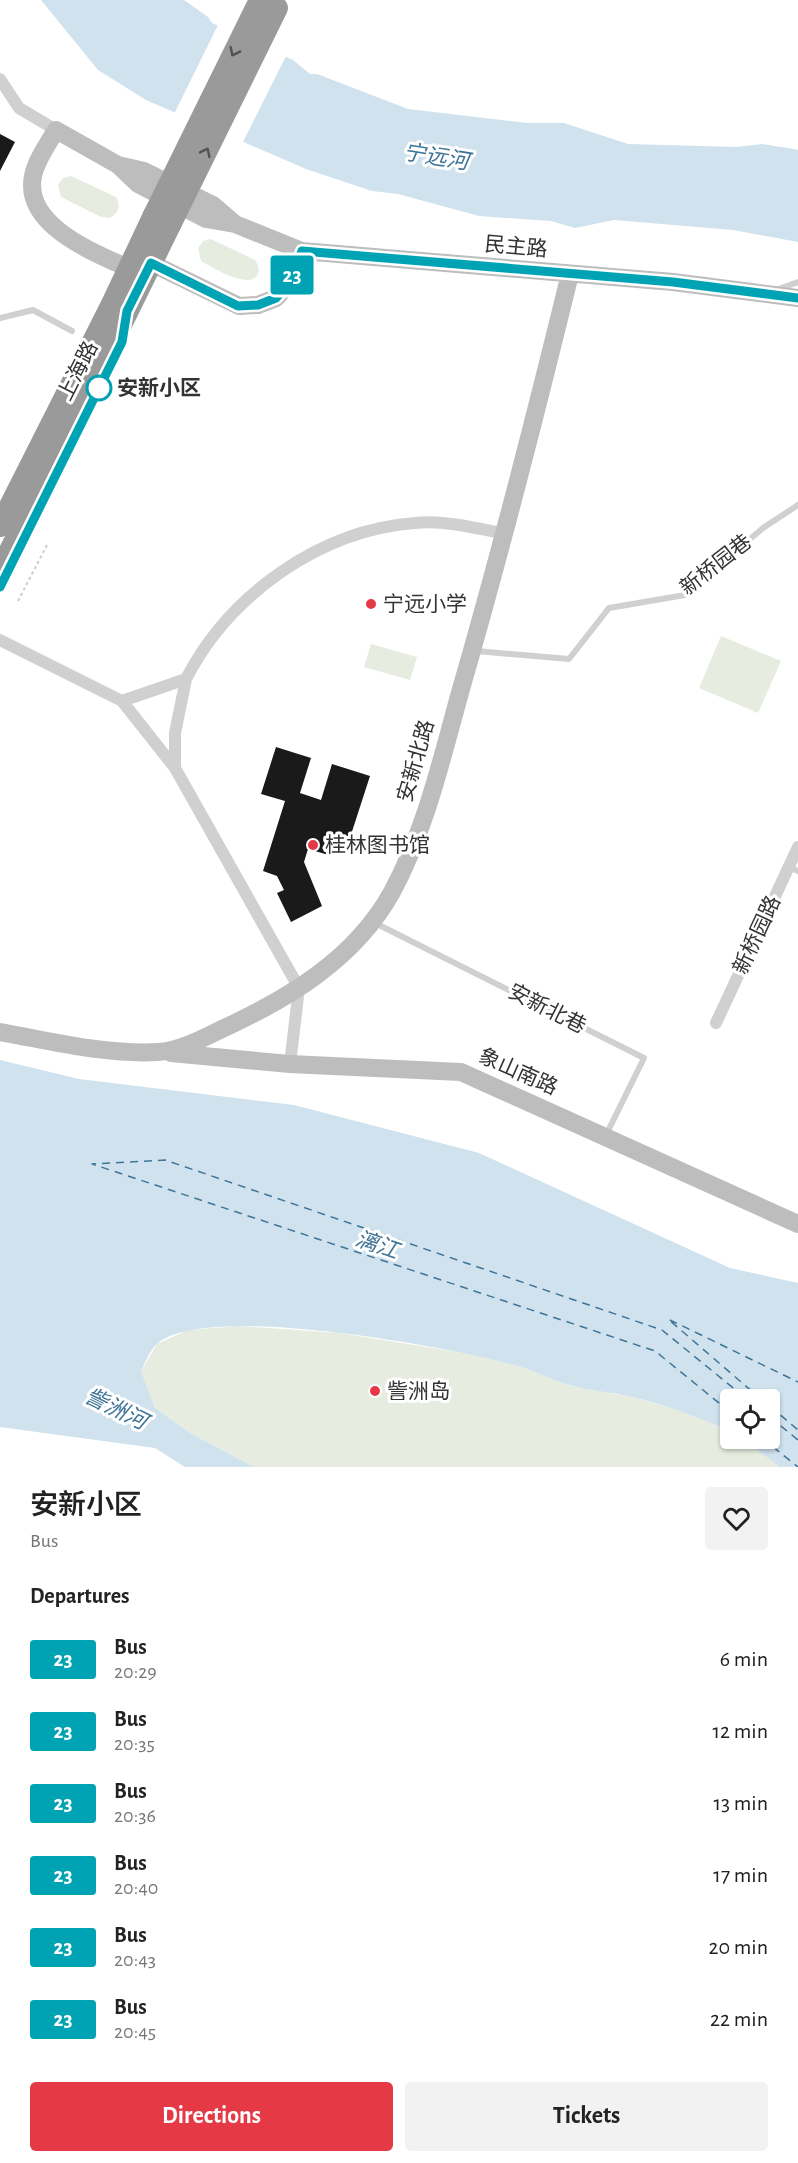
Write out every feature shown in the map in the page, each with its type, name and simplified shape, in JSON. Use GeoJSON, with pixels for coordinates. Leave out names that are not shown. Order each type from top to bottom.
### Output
{"type":"FeatureCollection","features":[{"type":"Feature","properties":{"kind":"highway"},"geometry":{"type":"LineString","coordinates":[[120,307],[151,263],[162,219],[273,3]]}},
{"type":"Feature","properties":{"kind":"highway","name":"上海路"},"geometry":{"type":"LineString","coordinates":[[3,573],[120,307],[128,268],[162,219]]}},
{"type":"Feature","properties":{"kind":"highway","name":"上海路"},"geometry":{"type":"LineString","coordinates":[[0,526],[120,307]]}},
{"type":"Feature","properties":{"kind":"street"},"geometry":{"type":"LineString","coordinates":[[0,79],[19,108],[56,130],[33,175],[32,193],[39,211],[65,235],[128,268]]}},
{"type":"Feature","properties":{"kind":"street","name":"民主路"},"geometry":{"type":"LineString","coordinates":[[56,130],[118,165],[144,171],[213,205],[235,224],[302,251],[673,282],[798,298]]}},
{"type":"Feature","properties":{"kind":"street"},"geometry":{"type":"LineString","coordinates":[[151,263],[238,306],[258,305],[276,298],[289,284],[302,251]]}},
{"type":"Feature","properties":{"kind":"street","name":"安新北路"},"geometry":{"type":"LineString","coordinates":[[0,1032],[74,1045],[160,1052],[210,1035],[271,1006],[299,988],[351,947],[373,921],[392,893],[417,837],[506,534],[570,274]]}},
{"type":"Feature","properties":{"kind":"street"},"geometry":{"type":"LineString","coordinates":[[176,768],[176,733],[186,679],[199,653],[254,594],[285,568],[322,548],[377,529],[416,523],[455,524],[506,534]]}},
{"type":"Feature","properties":{"kind":"street"},"geometry":{"type":"LineString","coordinates":[[0,641],[122,701],[176,768],[299,988],[290,1064]]}},
{"type":"Feature","properties":{"kind":"street"},"geometry":{"type":"LineString","coordinates":[[122,701],[186,679]]}},
{"type":"Feature","properties":{"kind":"street","name":"新桥园路"},"geometry":{"type":"LineString","coordinates":[[716,1023],[793,869],[798,847]]}},
{"type":"Feature","properties":{"kind":"street","name":"象山南路"},"geometry":{"type":"LineString","coordinates":[[160,1052],[290,1064],[461,1072],[798,1224]]}},
{"type":"Feature","properties":{"kind":"lane"},"geometry":{"type":"LineString","coordinates":[[764,294],[798,282]]}},
{"type":"Feature","properties":{"kind":"lane"},"geometry":{"type":"LineString","coordinates":[[91,327],[120,307]]}},
{"type":"Feature","properties":{"kind":"lane"},"geometry":{"type":"LineString","coordinates":[[0,318],[33,310],[72,331]]}},
{"type":"Feature","properties":{"kind":"lane"},"geometry":{"type":"LineString","coordinates":[[0,509],[49,410]]}},
{"type":"Feature","properties":{"kind":"lane","name":"新桥园巷"},"geometry":{"type":"LineString","coordinates":[[472,651],[517,652],[569,659],[609,608],[685,595],[764,528],[798,505]]}},
{"type":"Feature","properties":{"kind":"lane","name":"安新北巷"},"geometry":{"type":"LineString","coordinates":[[373,921],[644,1058],[605,1136]]}},
{"type":"Feature","properties":{"kind":"path"},"geometry":{"type":"LineString","coordinates":[[18,601],[47,545]]}},
{"type":"Feature","properties":{"kind":"shaded area"},"geometry":{"type":"Polygon","coordinates":[[[71,176],[116,197],[119,206],[115,214],[110,218],[101,217],[61,197],[58,185],[63,178],[71,176]]]}},
{"type":"Feature","properties":{"kind":"shaded area"},"geometry":{"type":"Polygon","coordinates":[[[211,239],[255,260],[259,270],[254,279],[239,279],[201,261],[198,248],[203,241],[211,239]]]}},
{"type":"Feature","properties":{"kind":"shaded area"},"geometry":{"type":"Polygon","coordinates":[[[721,636],[781,661],[758,713],[699,688],[721,636]]]}},
{"type":"Feature","properties":{"kind":"shaded area"},"geometry":{"type":"Polygon","coordinates":[[[371,644],[417,657],[410,680],[364,667],[371,644]]]}},
{"type":"Feature","properties":{"kind":"shaded area","name":"訾洲岛"},"geometry":{"type":"Polygon","coordinates":[[[239,1326],[340,1333],[464,1353],[512,1364],[571,1386],[632,1397],[685,1412],[720,1427],[720,1449],[756,1449],[780,1467],[254,1467],[190,1433],[155,1408],[141,1371],[157,1344],[188,1330],[239,1326]]]}},
{"type":"Feature","properties":{"kind":"water","name":"宁远河"},"geometry":{"type":"Polygon","coordinates":[[[41,0],[184,0],[208,17],[212,23],[293,60],[310,74],[317,74],[408,109],[527,123],[564,123],[628,144],[737,147],[762,144],[798,150],[798,242],[733,230],[614,220],[575,228],[551,221],[479,216],[398,194],[372,191],[306,169],[146,100],[98,70],[41,0]]]}},
{"type":"Feature","properties":{"kind":"water"},"geometry":{"type":"Polygon","coordinates":[[[0,1060],[79,1079],[294,1105],[479,1153],[730,1268],[798,1283],[798,1467],[780,1467],[756,1449],[780,1449],[780,1389],[720,1389],[720,1427],[657,1404],[624,1395],[569,1385],[517,1366],[479,1356],[383,1339],[273,1327],[223,1327],[183,1332],[157,1344],[141,1371],[155,1408],[190,1433],[254,1467],[185,1467],[155,1448],[0,1427],[0,1060]]]}},
{"type":"Feature","properties":{"kind":"pier"},"geometry":{"type":"Polygon","coordinates":[[[219,23],[287,54],[242,144],[174,114],[219,23]]]}},
{"type":"Feature","properties":{"kind":"building"},"geometry":{"type":"Polygon","coordinates":[[[0,134],[15,142],[0,171],[0,134]]]}},
{"type":"Feature","properties":{"kind":"building"},"geometry":{"type":"Polygon","coordinates":[[[276,747],[311,758],[300,793],[321,800],[332,764],[370,776],[347,847],[336,843],[332,856],[308,849],[304,862],[322,906],[291,922],[277,893],[284,890],[277,876],[263,871],[285,801],[261,794],[276,747]]]}},
{"type":"Feature","properties":{"kind":"ferry route"},"geometry":{"type":"LineString","coordinates":[[720,1404],[655,1351],[92,1164],[165,1160],[662,1330],[734,1389]]}},
{"type":"Feature","properties":{"kind":"ferry route"},"geometry":{"type":"LineString","coordinates":[[749,1389],[668,1319],[798,1382]]}},
{"type":"Feature","properties":{"kind":"ferry route"},"geometry":{"type":"LineString","coordinates":[[780,1415],[798,1430]]}},
{"type":"Feature","properties":{"kind":"ferry route"},"geometry":{"type":"LineString","coordinates":[[780,1425],[798,1440]]}},
{"type":"Feature","properties":{"kind":"ferry route"},"geometry":{"type":"LineString","coordinates":[[776,1449],[798,1467]]}},
{"type":"Feature","properties":{"kind":"bus line","name":"23"},"geometry":{"type":"LineString","coordinates":[[0,587],[122,342],[127,311],[151,263],[238,306],[258,305],[276,298],[289,284],[302,251],[673,282],[798,298]]}},
{"type":"Feature","properties":{"kind":"place","name":"安新小区"},"geometry":{"type":"Point","coordinates":[99,388]}},
{"type":"Feature","properties":{"kind":"place","name":"宁远小学"},"geometry":{"type":"Point","coordinates":[371,604]}},
{"type":"Feature","properties":{"kind":"place","name":"桂林图书馆"},"geometry":{"type":"Point","coordinates":[313,845]}},
{"type":"Feature","properties":{"kind":"place","name":"訾洲岛"},"geometry":{"type":"Point","coordinates":[375,1391]}},
{"type":"Feature","properties":{"kind":"water label","name":"漓江"},"geometry":{"type":"Point","coordinates":[377,1245]}},
{"type":"Feature","properties":{"kind":"water label","name":"訾洲河"},"geometry":{"type":"Point","coordinates":[116,1409]}}]}
